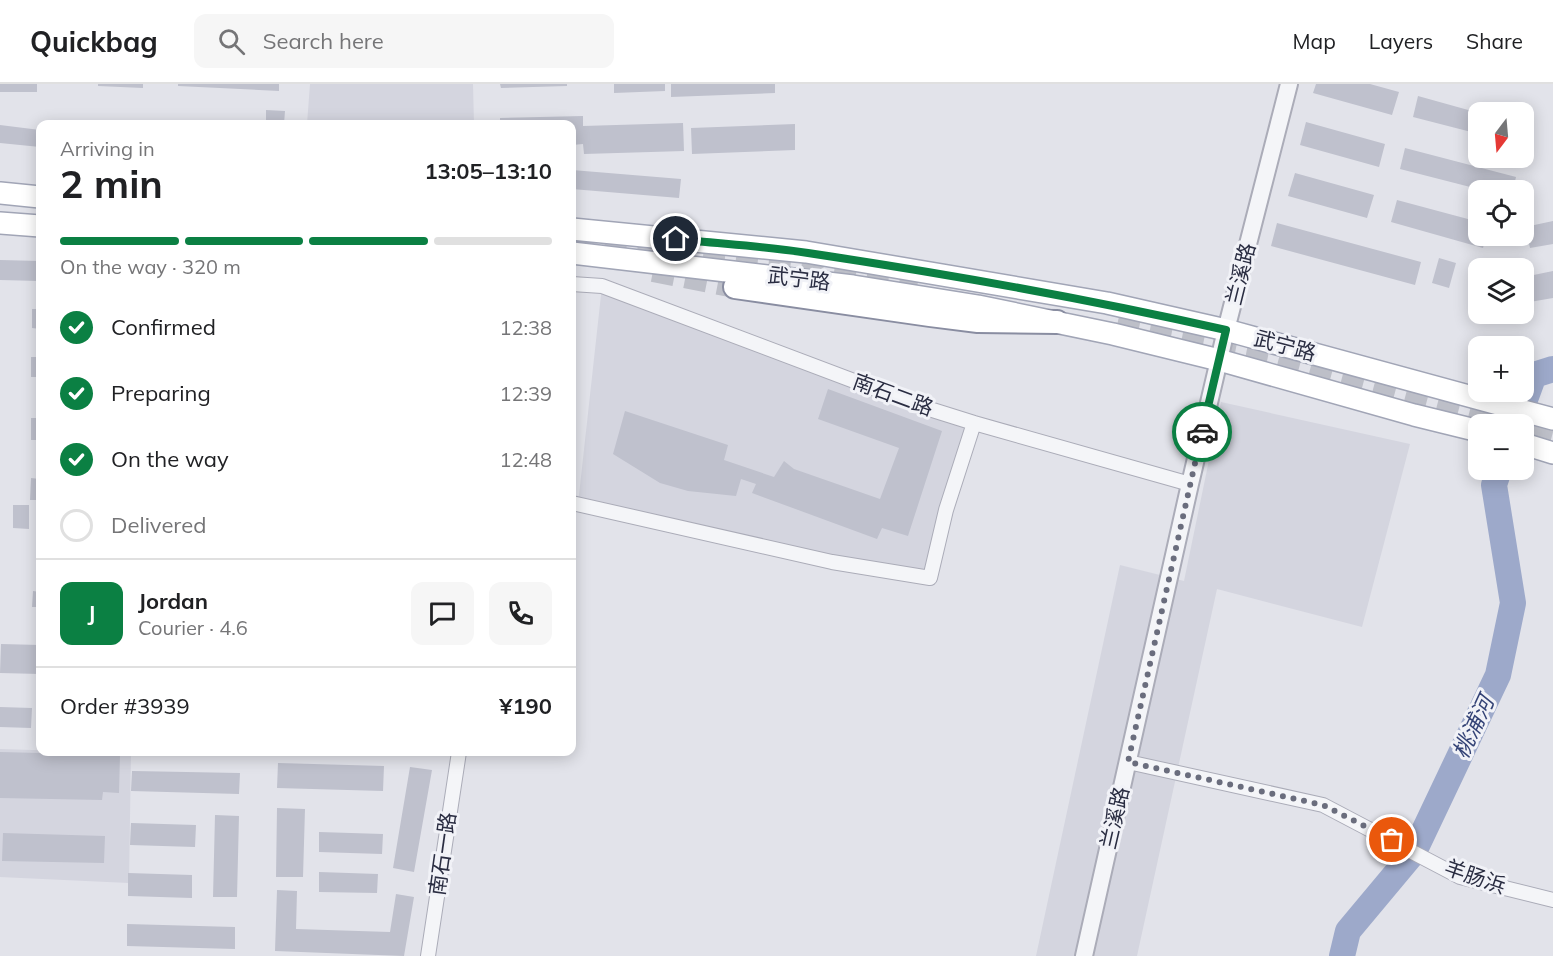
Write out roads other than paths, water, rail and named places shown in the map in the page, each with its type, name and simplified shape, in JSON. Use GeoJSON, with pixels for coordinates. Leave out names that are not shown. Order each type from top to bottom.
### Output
{"type":"FeatureCollection","features":[{"type":"Feature","properties":{"kind":"highway"},"geometry":{"type":"LineString","coordinates":[[735,287],[978,321],[1057,322]]}},
{"type":"Feature","properties":{"kind":"main road"},"geometry":{"type":"LineString","coordinates":[[0,193],[36,197]]}},
{"type":"Feature","properties":{"kind":"main road"},"geometry":{"type":"LineString","coordinates":[[0,223],[36,226]]}},
{"type":"Feature","properties":{"kind":"main road","name":"武宁路"},"geometry":{"type":"LineString","coordinates":[[576,229],[806,252],[1107,303],[1226,330],[1550,418]]}},
{"type":"Feature","properties":{"kind":"main road","name":"武宁路"},"geometry":{"type":"LineString","coordinates":[[576,254],[853,286],[978,306],[1220,360],[1468,428]]}},
{"type":"Feature","properties":{"kind":"street","name":"兰溪路"},"geometry":{"type":"LineString","coordinates":[[1084,956],[1226,330],[1289,84]]}},
{"type":"Feature","properties":{"kind":"street","name":"南石二路"},"geometry":{"type":"LineString","coordinates":[[576,284],[602,286],[877,390],[974,423],[1190,484]]}},
{"type":"Feature","properties":{"kind":"street"},"geometry":{"type":"LineString","coordinates":[[576,504],[832,562],[930,578],[949,500],[974,423]]}},
{"type":"Feature","properties":{"kind":"street","name":"南石一路"},"geometry":{"type":"LineString","coordinates":[[428,956],[458,756]]}},
{"type":"Feature","properties":{"kind":"street","name":"羊肠浜"},"geometry":{"type":"LineString","coordinates":[[1128,762],[1323,805],[1460,877],[1553,900]]}},
{"type":"Feature","properties":{"kind":"waterway","name":"桃浦河"},"geometry":{"type":"LineString","coordinates":[[1520,414],[1534,375],[1553,369]]}},
{"type":"Feature","properties":{"kind":"waterway","name":"桃浦河"},"geometry":{"type":"LineString","coordinates":[[1342,956],[1348,931],[1414,852],[1498,675],[1513,603],[1494,485],[1496,480]]}},
{"type":"Feature","properties":{"kind":"tunnel"},"geometry":{"type":"LineString","coordinates":[[576,240],[844,272],[917,287]]}},
{"type":"Feature","properties":{"kind":"tunnel"},"geometry":{"type":"LineString","coordinates":[[653,271],[735,287]]}},
{"type":"Feature","properties":{"kind":"tunnel"},"geometry":{"type":"LineString","coordinates":[[1117,326],[1271,357],[1553,432]]}}]}
